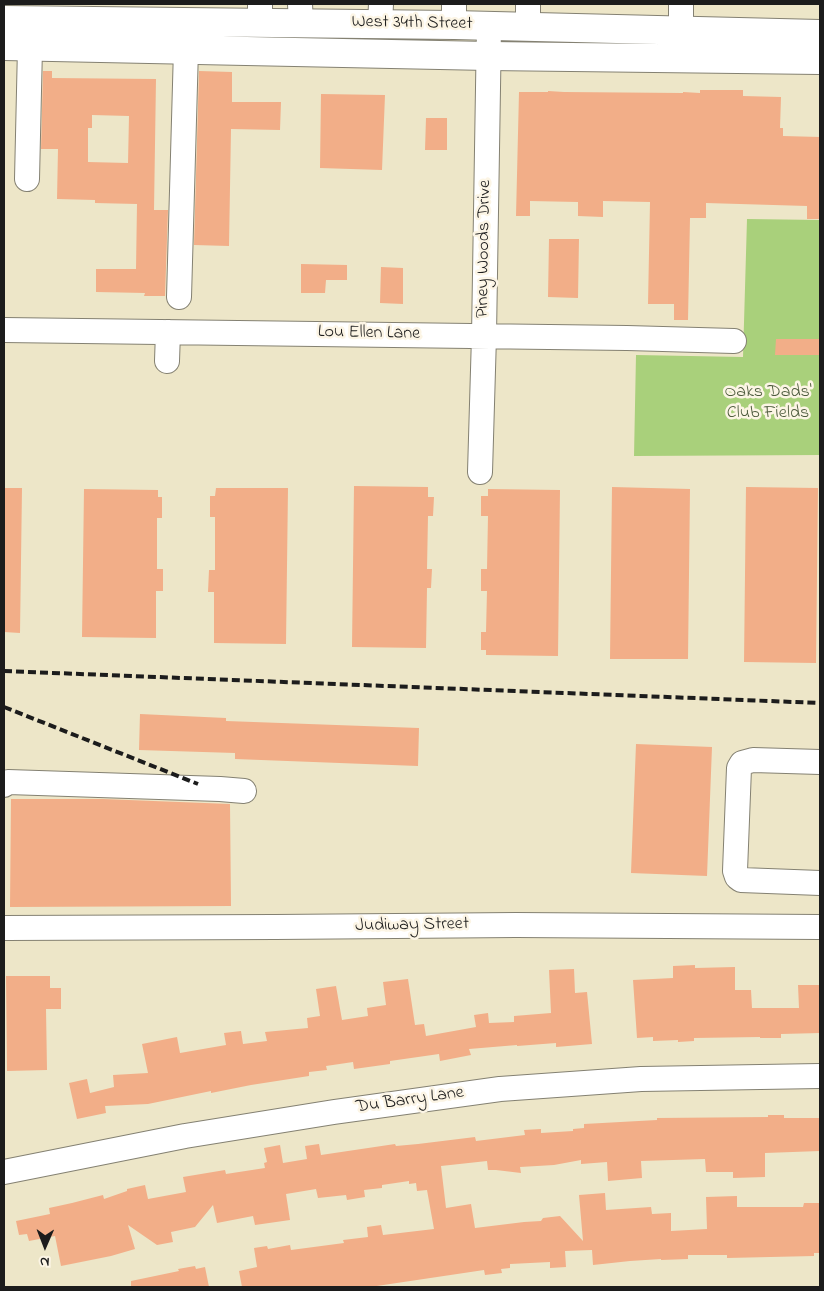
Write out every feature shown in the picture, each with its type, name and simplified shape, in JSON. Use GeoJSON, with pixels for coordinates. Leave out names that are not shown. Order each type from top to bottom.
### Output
{"type":"FeatureCollection","features":[{"type":"Feature","properties":{"kind":"main road","name":"West 34th Street"},"geometry":{"type":"LineString","coordinates":[[4,20],[140,12],[279,15],[454,14],[488,26],[528,15],[681,17],[820,34]]}},
{"type":"Feature","properties":{"kind":"main road"},"geometry":{"type":"LineString","coordinates":[[72,47],[90,15]]}},
{"type":"Feature","properties":{"kind":"main road"},"geometry":{"type":"LineString","coordinates":[[276,51],[279,15]]}},
{"type":"Feature","properties":{"kind":"main road","name":"West 34th Street"},"geometry":{"type":"LineString","coordinates":[[17,46],[488,56],[820,60]]}},
{"type":"Feature","properties":{"kind":"street","name":"Piney Woods Drive"},"geometry":{"type":"LineString","coordinates":[[480,472],[484,336],[488,26]]}},
{"type":"Feature","properties":{"kind":"street"},"geometry":{"type":"LineString","coordinates":[[17,46],[27,179]]}},
{"type":"Feature","properties":{"kind":"street"},"geometry":{"type":"LineString","coordinates":[[179,297],[186,49]]}},
{"type":"Feature","properties":{"kind":"street","name":"Lou Ellen Lane"},"geometry":{"type":"LineString","coordinates":[[4,330],[734,340]]}},
{"type":"Feature","properties":{"kind":"street"},"geometry":{"type":"LineString","coordinates":[[167,361],[168,332]]}},
{"type":"Feature","properties":{"kind":"street"},"geometry":{"type":"LineString","coordinates":[[820,762],[753,760],[742,763],[739,768],[735,871],[737,877],[748,881],[820,883]]}},
{"type":"Feature","properties":{"kind":"street"},"geometry":{"type":"LineString","coordinates":[[4,785],[8,782],[244,791]]}},
{"type":"Feature","properties":{"kind":"street","name":"Judiway Street"},"geometry":{"type":"LineString","coordinates":[[4,928],[275,928],[516,925],[820,926]]}},
{"type":"Feature","properties":{"kind":"street","name":"Du Barry Lane"},"geometry":{"type":"LineString","coordinates":[[4,1172],[194,1134],[500,1089],[641,1079],[820,1076]]}},
{"type":"Feature","properties":{"kind":"green space","name":"Oaks Dads' Club Fields"},"geometry":{"type":"Polygon","coordinates":[[[747,219],[820,220],[820,455],[634,456],[636,355],[743,357],[747,219]]]}},
{"type":"Feature","properties":{"kind":"building"},"geometry":{"type":"Polygon","coordinates":[[[43,71],[52,71],[52,78],[156,79],[154,210],[168,210],[165,296],[144,296],[145,293],[96,292],[96,269],[136,269],[137,204],[95,203],[95,200],[57,199],[58,149],[41,149],[43,71]],[[92,115],[92,128],[88,128],[88,162],[128,163],[129,116],[92,115]]]}},
{"type":"Feature","properties":{"kind":"building"},"geometry":{"type":"Polygon","coordinates":[[[199,71],[232,72],[232,102],[281,102],[280,130],[231,129],[229,246],[194,245],[199,71]]]}},
{"type":"Feature","properties":{"kind":"building"},"geometry":{"type":"Polygon","coordinates":[[[700,90],[743,90],[743,96],[781,97],[780,128],[783,128],[783,136],[820,137],[820,219],[807,219],[807,206],[706,203],[706,218],[690,218],[688,320],[674,320],[674,304],[648,304],[650,202],[603,201],[603,217],[578,216],[578,202],[530,201],[530,216],[516,216],[519,92],[700,93],[700,90]]]}},
{"type":"Feature","properties":{"kind":"building"},"geometry":{"type":"Polygon","coordinates":[[[321,94],[385,95],[382,170],[320,168],[321,94]]]}},
{"type":"Feature","properties":{"kind":"building"},"geometry":{"type":"Polygon","coordinates":[[[426,118],[447,118],[447,150],[425,150],[426,118]]]}},
{"type":"Feature","properties":{"kind":"building"},"geometry":{"type":"Polygon","coordinates":[[[549,239],[579,239],[578,298],[548,297],[549,239]]]}},
{"type":"Feature","properties":{"kind":"building"},"geometry":{"type":"Polygon","coordinates":[[[301,264],[347,265],[347,280],[326,280],[325,293],[301,293],[301,264]]]}},
{"type":"Feature","properties":{"kind":"building"},"geometry":{"type":"Polygon","coordinates":[[[381,267],[403,268],[403,304],[380,303],[381,267]]]}},
{"type":"Feature","properties":{"kind":"building"},"geometry":{"type":"Polygon","coordinates":[[[776,339],[820,339],[820,355],[775,355],[776,339]]]}},
{"type":"Feature","properties":{"kind":"building"},"geometry":{"type":"Polygon","coordinates":[[[354,486],[428,487],[428,497],[434,497],[433,516],[428,516],[427,569],[432,569],[431,588],[427,588],[426,648],[352,647],[354,486]]]}},
{"type":"Feature","properties":{"kind":"building"},"geometry":{"type":"Polygon","coordinates":[[[612,487],[690,489],[688,659],[610,659],[612,487]]]}},
{"type":"Feature","properties":{"kind":"building"},"geometry":{"type":"Polygon","coordinates":[[[746,487],[818,488],[816,663],[744,662],[746,487]]]}},
{"type":"Feature","properties":{"kind":"building"},"geometry":{"type":"Polygon","coordinates":[[[4,488],[22,488],[20,633],[4,632],[4,488]]]}},
{"type":"Feature","properties":{"kind":"building"},"geometry":{"type":"Polygon","coordinates":[[[216,488],[288,488],[286,644],[214,643],[214,592],[208,592],[209,570],[215,570],[215,517],[210,517],[210,496],[215,496],[216,488]]]}},
{"type":"Feature","properties":{"kind":"building"},"geometry":{"type":"Polygon","coordinates":[[[84,489],[158,490],[158,497],[162,497],[162,518],[157,518],[157,569],[163,569],[163,591],[156,591],[156,638],[82,637],[84,489]]]}},
{"type":"Feature","properties":{"kind":"building"},"geometry":{"type":"Polygon","coordinates":[[[488,489],[560,490],[558,656],[486,655],[486,650],[481,650],[481,632],[486,632],[487,591],[481,591],[481,569],[487,569],[488,516],[481,516],[481,496],[488,496],[488,489]]]}},
{"type":"Feature","properties":{"kind":"building"},"geometry":{"type":"Polygon","coordinates":[[[140,714],[226,718],[226,721],[419,728],[418,766],[235,759],[235,753],[139,750],[140,714]]]}},
{"type":"Feature","properties":{"kind":"building"},"geometry":{"type":"Polygon","coordinates":[[[636,744],[712,747],[707,876],[631,873],[636,744]]]}},
{"type":"Feature","properties":{"kind":"building"},"geometry":{"type":"Polygon","coordinates":[[[11,799],[103,799],[230,804],[231,906],[10,907],[11,799]]]}},
{"type":"Feature","properties":{"kind":"building"},"geometry":{"type":"Polygon","coordinates":[[[695,965],[695,968],[735,967],[735,990],[751,990],[752,1008],[799,1008],[798,985],[820,985],[820,1033],[781,1034],[781,1038],[694,1038],[694,1041],[678,1042],[678,1040],[653,1041],[653,1037],[637,1038],[633,980],[673,978],[673,966],[695,965]]]}},
{"type":"Feature","properties":{"kind":"building"},"geometry":{"type":"Polygon","coordinates":[[[574,969],[575,993],[587,992],[592,1044],[556,1047],[556,1043],[469,1049],[471,1055],[440,1061],[439,1054],[390,1061],[390,1064],[354,1069],[353,1062],[326,1066],[327,1070],[309,1072],[309,1076],[211,1093],[211,1091],[148,1104],[105,1106],[106,1113],[77,1119],[69,1083],[87,1079],[90,1093],[114,1087],[113,1075],[148,1073],[142,1044],[177,1037],[180,1053],[226,1045],[224,1033],[241,1031],[243,1044],[267,1041],[265,1032],[308,1028],[307,1018],[320,1016],[316,989],[336,986],[342,1020],[368,1016],[367,1008],[386,1005],[383,982],[408,979],[415,1025],[424,1024],[426,1036],[476,1027],[474,1015],[488,1013],[489,1023],[514,1022],[514,1016],[551,1013],[549,970],[574,969]]]}},
{"type":"Feature","properties":{"kind":"building"},"geometry":{"type":"Polygon","coordinates":[[[6,976],[50,976],[50,988],[61,988],[61,1009],[46,1009],[47,1070],[7,1071],[6,976]]]}},
{"type":"Feature","properties":{"kind":"building"},"geometry":{"type":"Polygon","coordinates":[[[768,1115],[784,1115],[784,1118],[820,1118],[820,1151],[765,1153],[765,1177],[733,1178],[733,1172],[706,1172],[705,1159],[641,1161],[642,1178],[608,1181],[607,1162],[581,1164],[581,1160],[554,1165],[520,1167],[521,1173],[488,1170],[487,1161],[441,1166],[446,1208],[471,1204],[475,1228],[541,1221],[543,1218],[560,1216],[583,1241],[579,1195],[605,1193],[606,1210],[651,1207],[652,1214],[671,1213],[671,1231],[707,1229],[706,1197],[737,1196],[737,1207],[803,1207],[804,1203],[820,1203],[820,1253],[814,1253],[814,1256],[727,1258],[727,1255],[688,1255],[688,1259],[661,1259],[593,1265],[592,1250],[565,1251],[566,1267],[550,1268],[550,1262],[510,1264],[510,1268],[501,1269],[502,1273],[485,1275],[484,1270],[370,1287],[242,1287],[239,1271],[257,1267],[254,1248],[267,1246],[268,1249],[290,1245],[291,1250],[344,1243],[343,1240],[368,1237],[367,1227],[381,1225],[383,1235],[434,1229],[427,1190],[417,1191],[416,1183],[409,1184],[409,1181],[382,1185],[382,1188],[364,1190],[365,1197],[347,1200],[346,1195],[318,1198],[316,1189],[286,1194],[290,1220],[255,1225],[253,1216],[217,1223],[213,1205],[195,1227],[171,1232],[173,1242],[157,1245],[128,1225],[135,1249],[61,1266],[55,1236],[29,1241],[27,1234],[19,1235],[16,1221],[50,1214],[49,1208],[103,1195],[104,1199],[127,1191],[127,1189],[145,1185],[148,1199],[186,1192],[183,1177],[225,1170],[226,1174],[265,1168],[264,1163],[267,1162],[264,1148],[280,1145],[283,1163],[307,1159],[305,1146],[319,1144],[321,1155],[395,1144],[396,1146],[475,1137],[476,1141],[525,1135],[524,1130],[541,1129],[541,1133],[573,1131],[573,1129],[584,1128],[584,1124],[657,1120],[657,1118],[768,1117],[768,1115]]]}},
{"type":"Feature","properties":{"kind":"building"},"geometry":{"type":"Polygon","coordinates":[[[195,1266],[196,1269],[205,1267],[209,1287],[131,1287],[131,1281],[195,1266]]]}},
{"type":"Feature","properties":{"kind":"railway"},"geometry":{"type":"LineString","coordinates":[[4,671],[820,703]]}},
{"type":"Feature","properties":{"kind":"railway"},"geometry":{"type":"LineString","coordinates":[[4,707],[198,784]]}}]}
